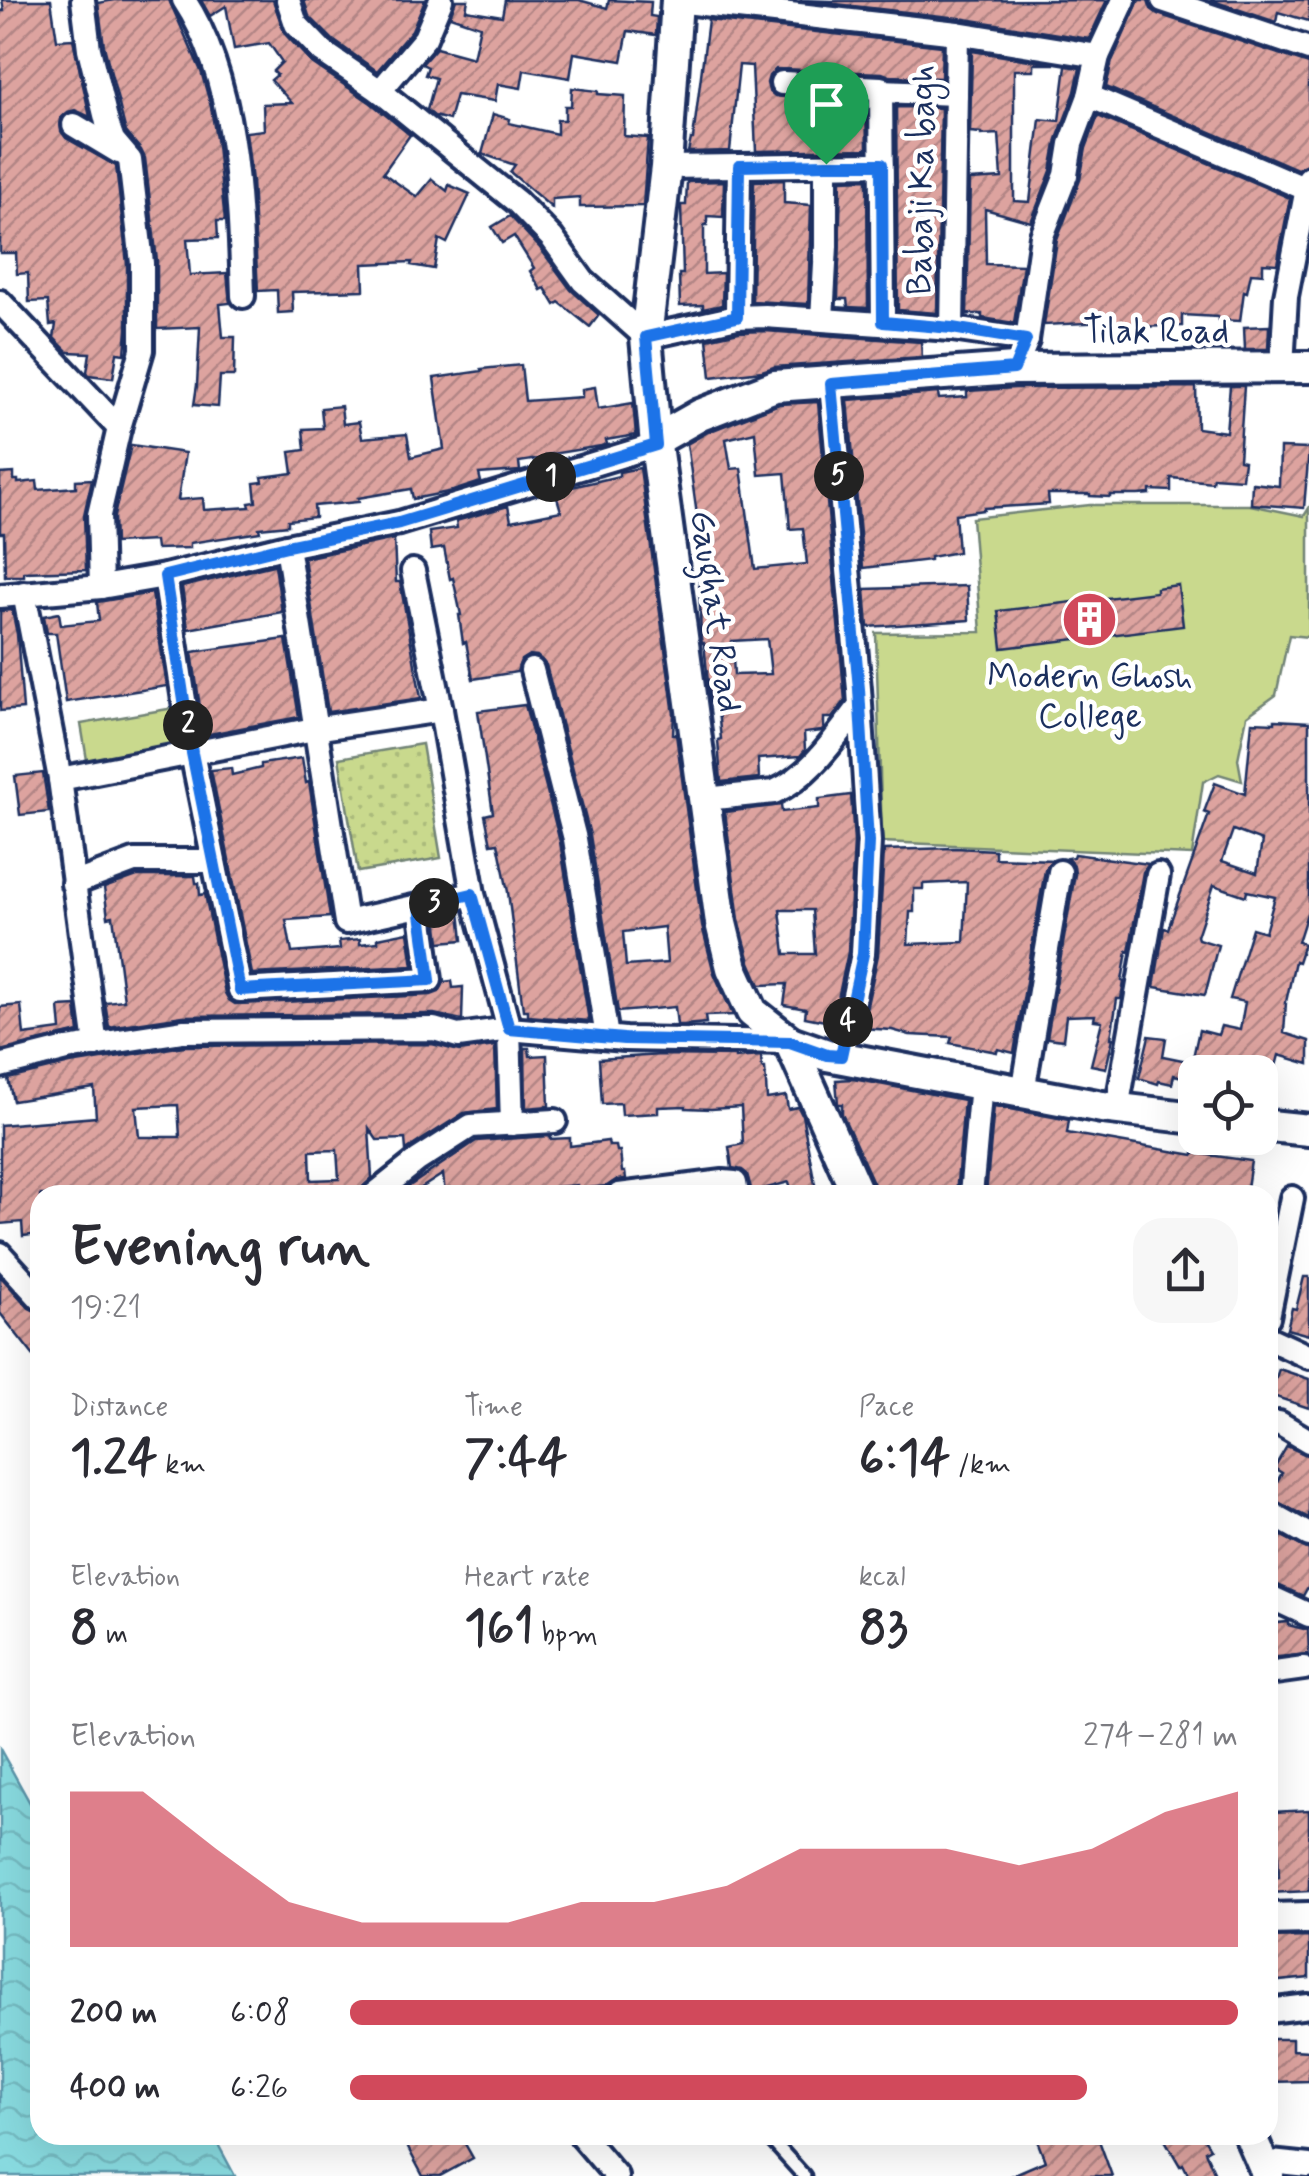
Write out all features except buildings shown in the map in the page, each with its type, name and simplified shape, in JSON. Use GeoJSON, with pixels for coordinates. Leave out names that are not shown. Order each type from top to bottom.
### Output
{"type":"FeatureCollection","features":[{"type":"Feature","properties":{"kind":"main road","name":"Gaughat Road"},"geometry":{"type":"LineString","coordinates":[[676,1],[666,166],[646,337],[656,442],[721,923],[732,968],[752,1012],[790,1042],[854,1185]]}},
{"type":"Feature","properties":{"kind":"main road","name":"Tilak Road"},"geometry":{"type":"LineString","coordinates":[[656,442],[700,415],[775,386],[1014,369],[1296,367]]}},
{"type":"Feature","properties":{"kind":"main road"},"geometry":{"type":"LineString","coordinates":[[790,1042],[827,1055],[1117,1109],[1178,1116]]}},
{"type":"Feature","properties":{"kind":"main road"},"geometry":{"type":"LineString","coordinates":[[1278,1126],[1309,1130]]}},
{"type":"Feature","properties":{"kind":"main road"},"geometry":{"type":"LineString","coordinates":[[1278,1920],[1309,1918]]}},
{"type":"Feature","properties":{"kind":"street"},"geometry":{"type":"LineString","coordinates":[[83,0],[89,49],[107,123],[113,140],[130,160],[142,263],[142,350],[99,514],[101,587]]}},
{"type":"Feature","properties":{"kind":"street"},"geometry":{"type":"LineString","coordinates":[[184,0],[197,20],[232,136],[240,195],[243,296]]}},
{"type":"Feature","properties":{"kind":"street"},"geometry":{"type":"LineString","coordinates":[[288,0],[296,24],[323,52],[380,91],[517,202],[552,238],[584,281],[646,337],[737,317],[883,322],[1026,340]]}},
{"type":"Feature","properties":{"kind":"street"},"geometry":{"type":"LineString","coordinates":[[380,91],[425,38],[441,0]]}},
{"type":"Feature","properties":{"kind":"street"},"geometry":{"type":"LineString","coordinates":[[1014,369],[1026,340],[1042,236],[1066,176],[1071,144],[1089,96],[1098,56],[1124,0]]}},
{"type":"Feature","properties":{"kind":"street"},"geometry":{"type":"LineString","coordinates":[[1163,0],[1309,50]]}},
{"type":"Feature","properties":{"kind":"street"},"geometry":{"type":"LineString","coordinates":[[676,1],[957,33],[1098,56]]}},
{"type":"Feature","properties":{"kind":"street","name":"Babaji Ka bagh"},"geometry":{"type":"LineString","coordinates":[[952,328],[957,33]]}},
{"type":"Feature","properties":{"kind":"street"},"geometry":{"type":"LineString","coordinates":[[782,83],[882,88],[883,322]]}},
{"type":"Feature","properties":{"kind":"street"},"geometry":{"type":"LineString","coordinates":[[881,91],[956,94]]}},
{"type":"Feature","properties":{"kind":"street"},"geometry":{"type":"LineString","coordinates":[[1089,96],[1308,183],[1286,296],[1296,367]]}},
{"type":"Feature","properties":{"kind":"street"},"geometry":{"type":"LineString","coordinates":[[74,125],[130,160]]}},
{"type":"Feature","properties":{"kind":"street"},"geometry":{"type":"LineString","coordinates":[[822,318],[826,164]]}},
{"type":"Feature","properties":{"kind":"street"},"geometry":{"type":"LineString","coordinates":[[666,166],[882,164]]}},
{"type":"Feature","properties":{"kind":"street"},"geometry":{"type":"LineString","coordinates":[[737,317],[739,166]]}},
{"type":"Feature","properties":{"kind":"street"},"geometry":{"type":"LineString","coordinates":[[0,302],[119,428]]}},
{"type":"Feature","properties":{"kind":"street"},"geometry":{"type":"LineString","coordinates":[[831,384],[860,706],[869,868],[863,954],[841,1056]]}},
{"type":"Feature","properties":{"kind":"street"},"geometry":{"type":"LineString","coordinates":[[96,1045],[60,779],[12,594],[101,587],[165,576],[399,523],[656,442]]}},
{"type":"Feature","properties":{"kind":"street"},"geometry":{"type":"LineString","coordinates":[[287,546],[346,922],[472,894]]}},
{"type":"Feature","properties":{"kind":"street"},"geometry":{"type":"LineString","coordinates":[[413,571],[472,894],[509,1029],[512,1124]]}},
{"type":"Feature","properties":{"kind":"street"},"geometry":{"type":"LineString","coordinates":[[165,576],[192,753],[240,990],[430,980],[420,906]]}},
{"type":"Feature","properties":{"kind":"street"},"geometry":{"type":"LineString","coordinates":[[532,670],[575,839],[607,1037]]}},
{"type":"Feature","properties":{"kind":"street"},"geometry":{"type":"LineString","coordinates":[[705,799],[780,789],[815,762],[860,706]]}},
{"type":"Feature","properties":{"kind":"street"},"geometry":{"type":"LineString","coordinates":[[60,779],[440,710]]}},
{"type":"Feature","properties":{"kind":"street"},"geometry":{"type":"LineString","coordinates":[[73,884],[134,861],[213,861]]}},
{"type":"Feature","properties":{"kind":"street"},"geometry":{"type":"LineString","coordinates":[[1023,1092],[1060,872]]}},
{"type":"Feature","properties":{"kind":"street"},"geometry":{"type":"LineString","coordinates":[[1117,1109],[1158,875]]}},
{"type":"Feature","properties":{"kind":"street"},"geometry":{"type":"LineString","coordinates":[[0,1066],[68,1049],[183,1031],[422,1028],[458,1036],[509,1029],[607,1037],[790,1042]]}},
{"type":"Feature","properties":{"kind":"street"},"geometry":{"type":"LineString","coordinates":[[972,1185],[981,1084]]}},
{"type":"Feature","properties":{"kind":"street"},"geometry":{"type":"LineString","coordinates":[[387,1185],[472,1126],[555,1120]]}},
{"type":"Feature","properties":{"kind":"street"},"geometry":{"type":"LineString","coordinates":[[699,1185],[723,1182],[735,1185]]}},
{"type":"Feature","properties":{"kind":"street"},"geometry":{"type":"LineString","coordinates":[[1278,1267],[1292,1198]]}},
{"type":"Feature","properties":{"kind":"street"},"geometry":{"type":"LineString","coordinates":[[0,1254],[30,1287]]}},
{"type":"Feature","properties":{"kind":"street"},"geometry":{"type":"LineString","coordinates":[[1278,1342],[1309,1356]]}},
{"type":"Feature","properties":{"kind":"street"},"geometry":{"type":"LineString","coordinates":[[1279,1423],[1309,1441]]}},
{"type":"Feature","properties":{"kind":"street"},"geometry":{"type":"LineString","coordinates":[[1278,1518],[1309,1535]]}},
{"type":"Feature","properties":{"kind":"street"},"geometry":{"type":"LineString","coordinates":[[1278,1601],[1309,1615]]}},
{"type":"Feature","properties":{"kind":"street"},"geometry":{"type":"LineString","coordinates":[[1278,1672],[1304,1668]]}},
{"type":"Feature","properties":{"kind":"street"},"geometry":{"type":"LineString","coordinates":[[1278,2010],[1309,2006]]}},
{"type":"Feature","properties":{"kind":"street"},"geometry":{"type":"LineString","coordinates":[[589,2145],[616,2176]]}},
{"type":"Feature","properties":{"kind":"street"},"geometry":{"type":"LineString","coordinates":[[1260,2157],[1309,2166]]}},
{"type":"Feature","properties":{"kind":"lane"},"geometry":{"type":"LineString","coordinates":[[776,2145],[804,2176]]}},
{"type":"Feature","properties":{"kind":"green space"},"geometry":{"type":"Polygon","coordinates":[[[1090,505],[1250,505],[1304,516],[1309,508],[1309,637],[1289,635],[1276,695],[1247,716],[1238,759],[1242,781],[1219,774],[1203,782],[1192,855],[882,842],[876,633],[981,632],[972,518],[1090,505]]]}},
{"type":"Feature","properties":{"kind":"green space"},"geometry":{"type":"Polygon","coordinates":[[[174,708],[180,745],[87,760],[81,724],[174,708]]]}},
{"type":"Feature","properties":{"kind":"green space"},"geometry":{"type":"Polygon","coordinates":[[[422,744],[441,858],[358,872],[339,758],[422,744]]]}},
{"type":"Feature","properties":{"kind":"water"},"geometry":{"type":"Polygon","coordinates":[[[0,1749],[30,1803],[30,2145],[218,2145],[235,2176],[0,2176],[0,1749]]]}},
{"type":"Feature","properties":{"kind":"place","name":"Modern Ghosh College"},"geometry":{"type":"Point","coordinates":[1090,619]}},
{"type":"Feature","properties":{"kind":"route"},"geometry":{"type":"LineString","coordinates":[[826,164],[882,164],[883,322],[1026,340],[1014,369],[831,384],[859,689],[869,868],[863,954],[841,1056],[790,1042],[624,1039],[509,1029],[472,894],[420,906],[430,980],[240,990],[192,753],[165,576],[399,523],[656,445],[646,337],[737,317],[739,166],[826,164]]}}]}
